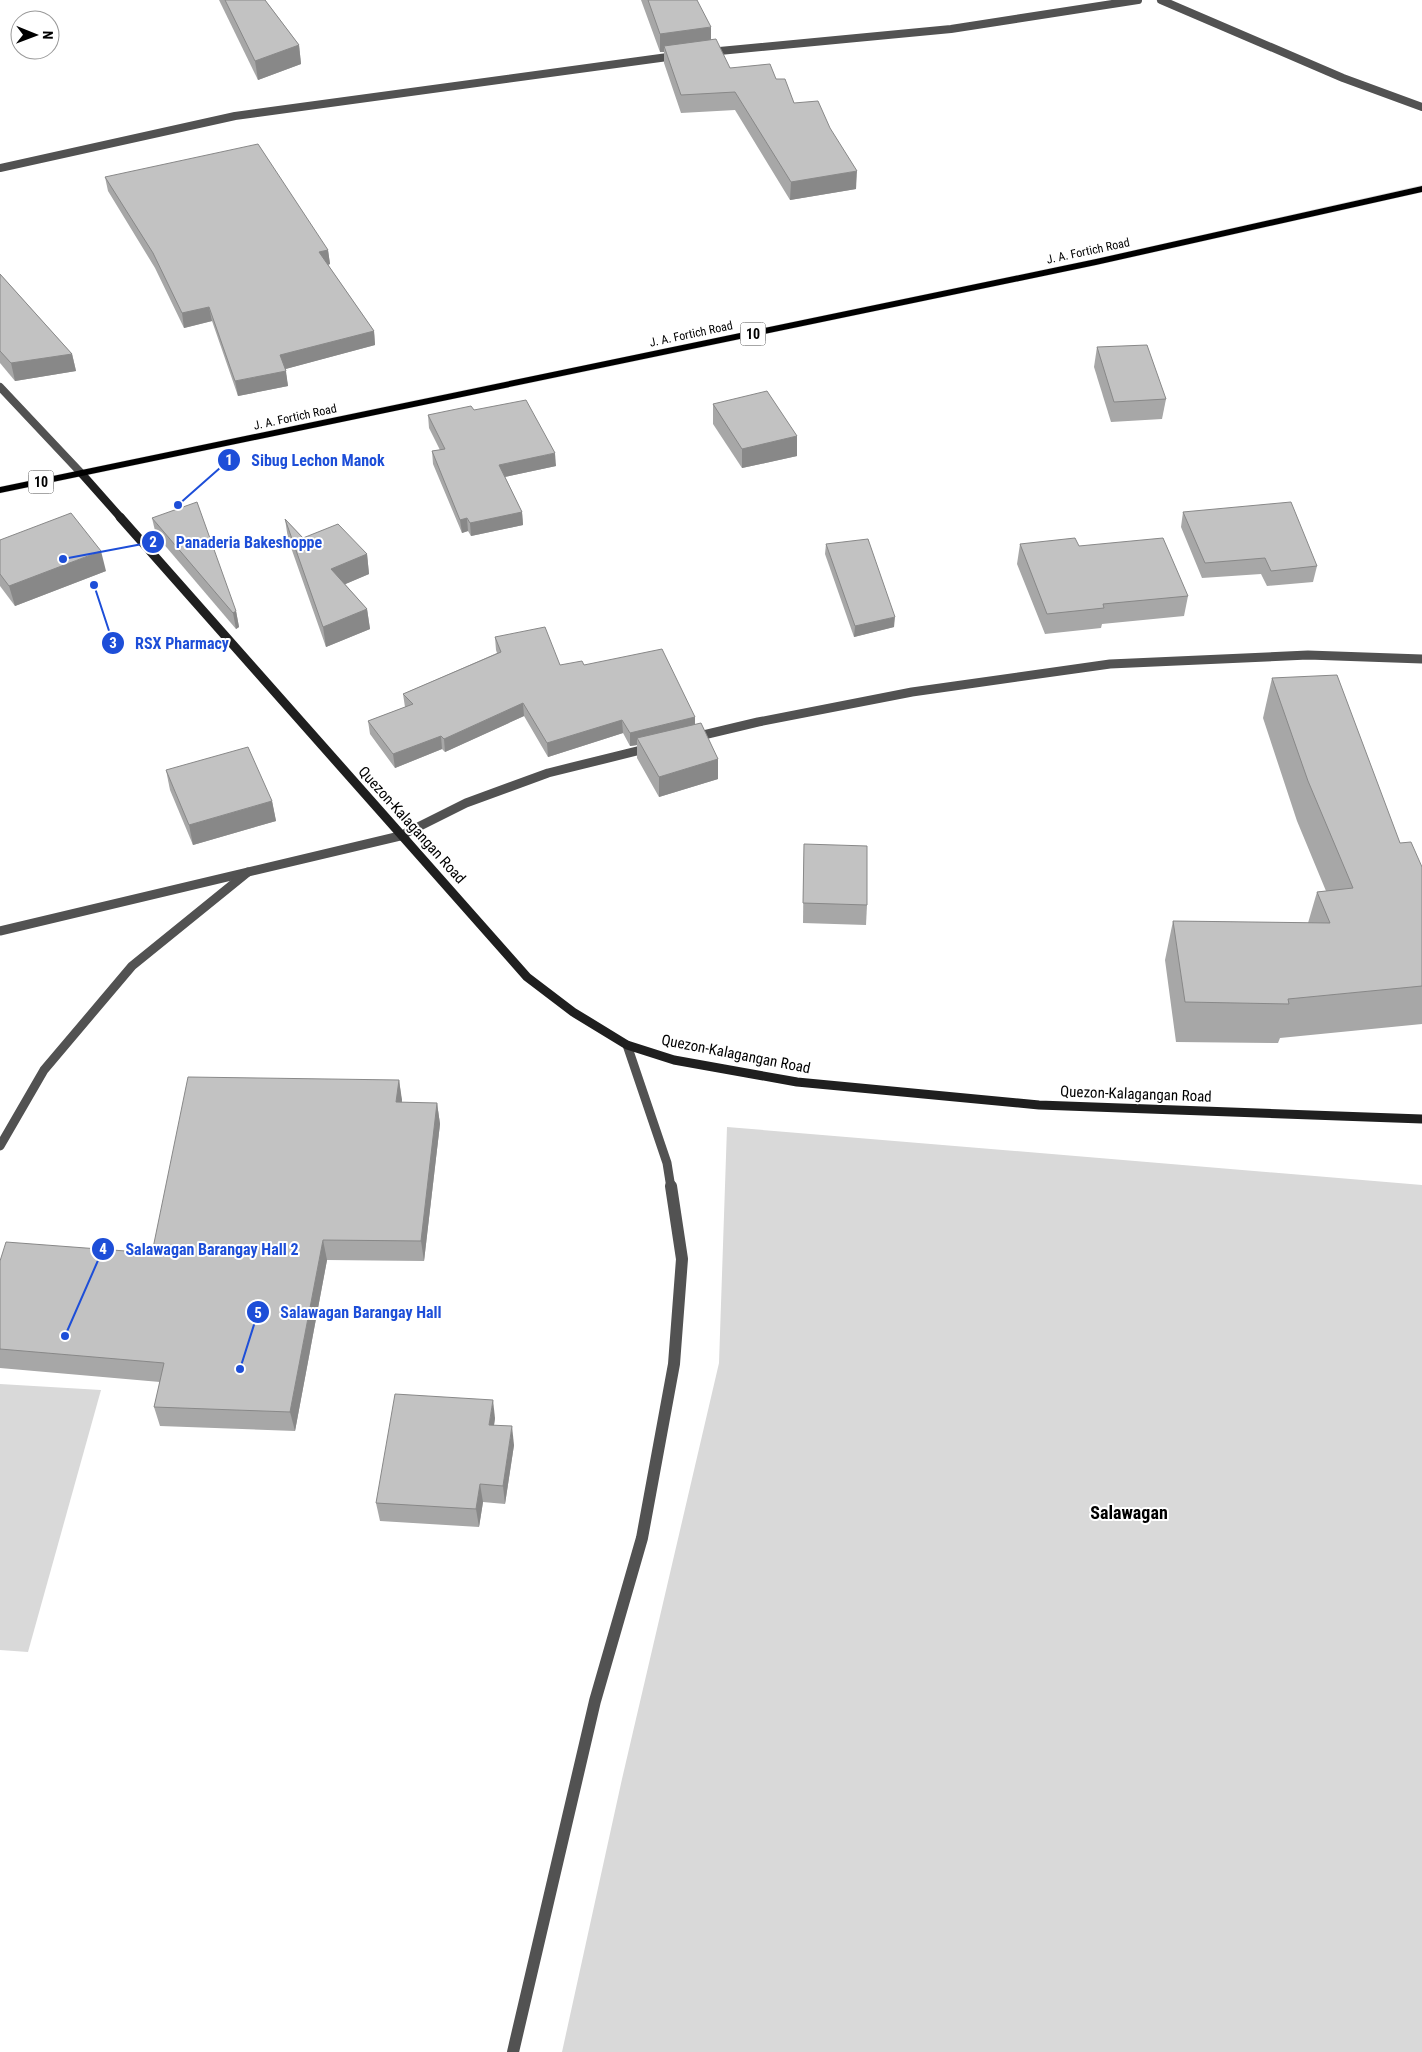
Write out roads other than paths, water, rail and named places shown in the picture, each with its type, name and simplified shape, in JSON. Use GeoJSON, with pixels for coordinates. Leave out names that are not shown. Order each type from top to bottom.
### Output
{"type":"FeatureCollection","features":[{"type":"Feature","properties":{"kind":"highway","name":"J. A. Fortich Road"},"geometry":{"type":"LineString","coordinates":[[82,474],[1086,264],[1422,189]]}},
{"type":"Feature","properties":{"kind":"highway","name":"10"},"geometry":{"type":"LineString","coordinates":[[0,490],[82,474]]}},
{"type":"Feature","properties":{"kind":"main road","name":"Quezon-Kalagangan Road"},"geometry":{"type":"LineString","coordinates":[[82,474],[400,836],[528,977],[573,1012],[627,1044],[674,1060],[797,1082],[1029,1105],[1422,1119]]}},
{"type":"Feature","properties":{"kind":"street"},"geometry":{"type":"LineString","coordinates":[[697,53],[951,29],[1138,0]]}},
{"type":"Feature","properties":{"kind":"street"},"geometry":{"type":"LineString","coordinates":[[1161,0],[1343,78],[1422,107]]}},
{"type":"Feature","properties":{"kind":"street"},"geometry":{"type":"LineString","coordinates":[[0,168],[235,116],[688,55]]}},
{"type":"Feature","properties":{"kind":"street"},"geometry":{"type":"LineString","coordinates":[[0,387],[82,474]]}},
{"type":"Feature","properties":{"kind":"street"},"geometry":{"type":"LineString","coordinates":[[682,741],[758,722],[912,692],[1110,664],[1308,655],[1422,659]]}},
{"type":"Feature","properties":{"kind":"street"},"geometry":{"type":"LineString","coordinates":[[0,931],[400,836],[466,803],[548,773],[663,745]]}},
{"type":"Feature","properties":{"kind":"street"},"geometry":{"type":"LineString","coordinates":[[0,1146],[44,1070],[132,966],[251,870]]}},
{"type":"Feature","properties":{"kind":"street"},"geometry":{"type":"LineString","coordinates":[[513,2052],[595,1701],[642,1538],[674,1364],[682,1259],[667,1163],[627,1044]]}},
{"type":"Feature","properties":{"kind":"place","name":"Sibug Lechon Manok"},"geometry":{"type":"Point","coordinates":[178,505]}},
{"type":"Feature","properties":{"kind":"place","name":"Panaderia Bakeshoppe"},"geometry":{"type":"Point","coordinates":[63,559]}},
{"type":"Feature","properties":{"kind":"place","name":"RSX Pharmacy"},"geometry":{"type":"Point","coordinates":[94,585]}},
{"type":"Feature","properties":{"kind":"place","name":"Salawagan Barangay Hall 2"},"geometry":{"type":"Point","coordinates":[65,1336]}},
{"type":"Feature","properties":{"kind":"place","name":"Salawagan Barangay Hall"},"geometry":{"type":"Point","coordinates":[240,1369]}},
{"type":"Feature","properties":{"kind":"district","name":"Salawagan"},"geometry":{"type":"Point","coordinates":[1129,1513]}}]}
